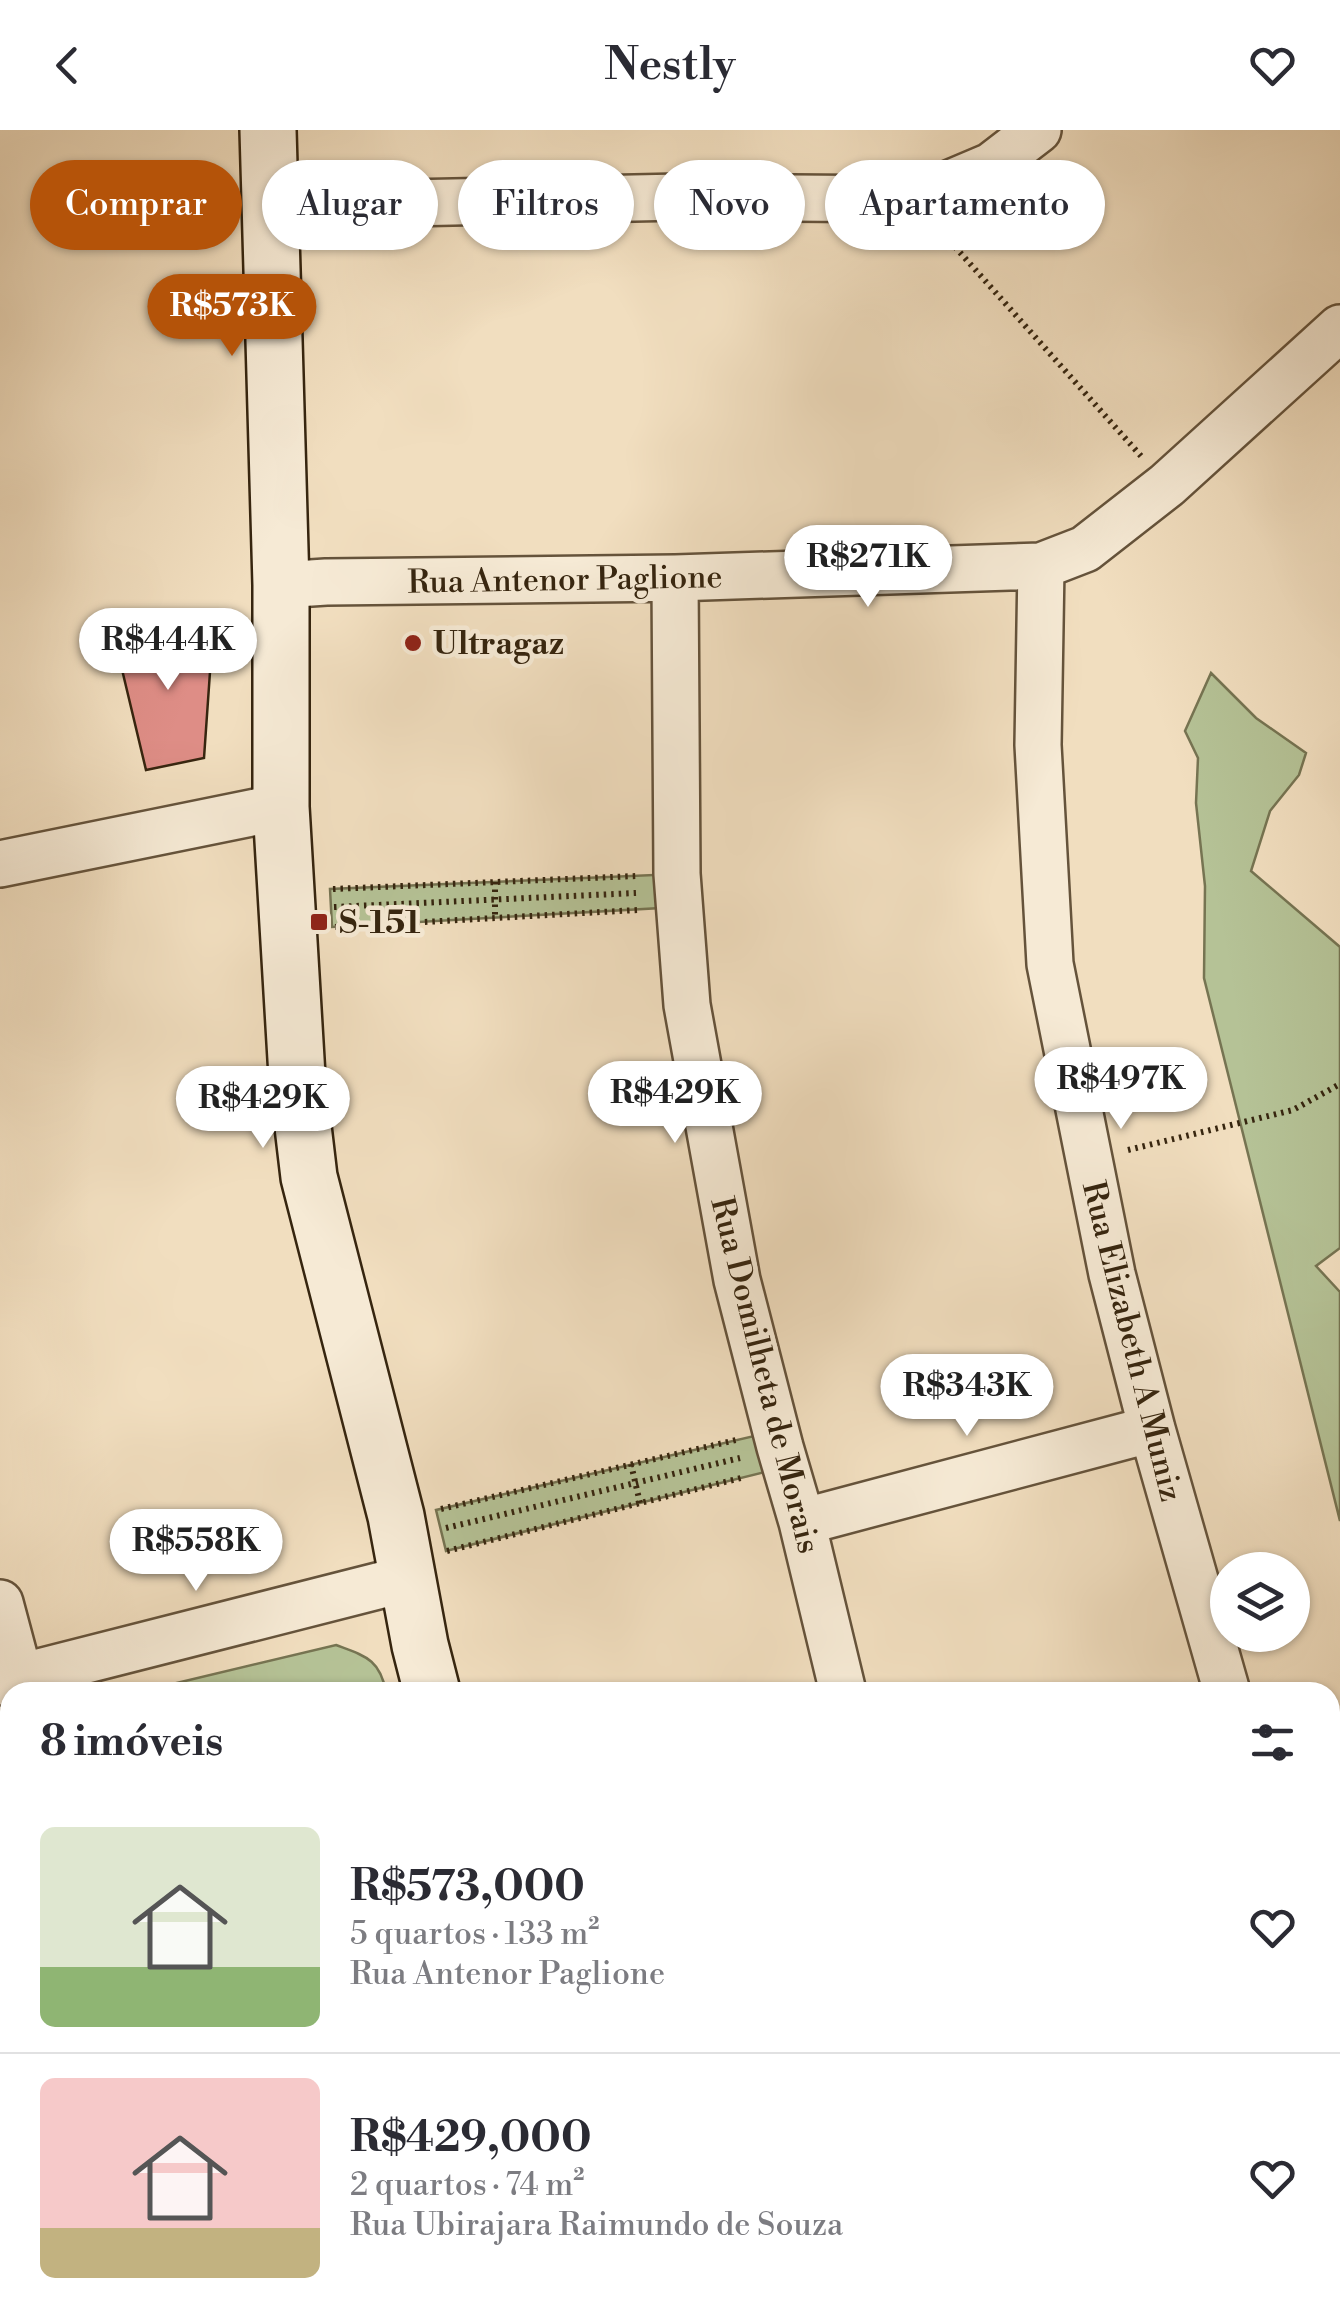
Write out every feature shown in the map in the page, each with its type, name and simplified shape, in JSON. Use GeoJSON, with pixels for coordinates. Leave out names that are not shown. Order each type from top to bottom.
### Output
{"type":"FeatureCollection","features":[{"type":"Feature","properties":{"kind":"main road"},"geometry":{"type":"LineString","coordinates":[[268,130],[269,160]]}},
{"type":"Feature","properties":{"kind":"main road"},"geometry":{"type":"LineString","coordinates":[[272,250],[281,806],[296,1076],[310,1177],[396,1516],[428,1565],[420,1644],[430,1682]]}},
{"type":"Feature","properties":{"kind":"street"},"geometry":{"type":"LineString","coordinates":[[999,160],[1038,130]]}},
{"type":"Feature","properties":{"kind":"street"},"geometry":{"type":"LineString","coordinates":[[438,203],[680,197],[825,198]]}},
{"type":"Feature","properties":{"kind":"street","name":"Rua Antenor Paglione"},"geometry":{"type":"LineString","coordinates":[[280,586],[1042,566],[1085,549],[1166,485],[1340,328]]}},
{"type":"Feature","properties":{"kind":"street","name":"Rua Elizabeth A Muniz"},"geometry":{"type":"LineString","coordinates":[[1042,566],[1038,745],[1050,964],[1112,1274],[1223,1682]]}},
{"type":"Feature","properties":{"kind":"street","name":"Rua Domilheta de Morais"},"geometry":{"type":"LineString","coordinates":[[675,578],[678,891],[687,1005],[737,1280],[841,1682]]}},
{"type":"Feature","properties":{"kind":"street"},"geometry":{"type":"LineString","coordinates":[[0,864],[281,806]]}},
{"type":"Feature","properties":{"kind":"street"},"geometry":{"type":"LineString","coordinates":[[802,1522],[1152,1429]]}},
{"type":"Feature","properties":{"kind":"street"},"geometry":{"type":"LineString","coordinates":[[0,1603],[10,1680],[428,1565]]}},
{"type":"Feature","properties":{"kind":"path"},"geometry":{"type":"LineString","coordinates":[[958,250],[1166,485]]}},
{"type":"Feature","properties":{"kind":"path"},"geometry":{"type":"LineString","coordinates":[[330,889],[495,882],[678,891]]}},
{"type":"Feature","properties":{"kind":"path"},"geometry":{"type":"LineString","coordinates":[[495,882],[495,918]]}},
{"type":"Feature","properties":{"kind":"path"},"geometry":{"type":"LineString","coordinates":[[331,907],[678,891]]}},
{"type":"Feature","properties":{"kind":"path"},"geometry":{"type":"LineString","coordinates":[[332,927],[495,918],[678,891]]}},
{"type":"Feature","properties":{"kind":"path"},"geometry":{"type":"LineString","coordinates":[[1088,1160],[1293,1110],[1340,1084]]}},
{"type":"Feature","properties":{"kind":"path"},"geometry":{"type":"LineString","coordinates":[[428,1565],[640,1503],[780,1448]]}},
{"type":"Feature","properties":{"kind":"path"},"geometry":{"type":"LineString","coordinates":[[436,1510],[632,1464],[780,1448]]}},
{"type":"Feature","properties":{"kind":"path"},"geometry":{"type":"LineString","coordinates":[[440,1530],[780,1448]]}},
{"type":"Feature","properties":{"kind":"path"},"geometry":{"type":"LineString","coordinates":[[632,1464],[640,1503]]}},
{"type":"Feature","properties":{"kind":"green space"},"geometry":{"type":"Polygon","coordinates":[[[1211,673],[1256,718],[1306,753],[1299,775],[1270,811],[1251,871],[1340,947],[1340,1248],[1316,1266],[1340,1292],[1340,1521],[1204,978],[1205,886],[1196,803],[1198,758],[1185,731],[1211,673]]]}},
{"type":"Feature","properties":{"kind":"green space"},"geometry":{"type":"Polygon","coordinates":[[[677,874],[678,907],[332,927],[330,889],[677,874]]]}},
{"type":"Feature","properties":{"kind":"green space"},"geometry":{"type":"Polygon","coordinates":[[[776,1431],[785,1467],[446,1551],[436,1510],[776,1431]]]}},
{"type":"Feature","properties":{"kind":"green space"},"geometry":{"type":"Polygon","coordinates":[[[336,1645],[370,1660],[383,1682],[181,1682],[336,1645]]]}},
{"type":"Feature","properties":{"kind":"building"},"geometry":{"type":"Polygon","coordinates":[[[213,629],[204,758],[146,770],[114,636],[213,629]]]}},
{"type":"Feature","properties":{"kind":"place","name":"Ultragaz"},"geometry":{"type":"Point","coordinates":[413,643]}},
{"type":"Feature","properties":{"kind":"place","name":"S-151"},"geometry":{"type":"Point","coordinates":[319,922]}}]}
